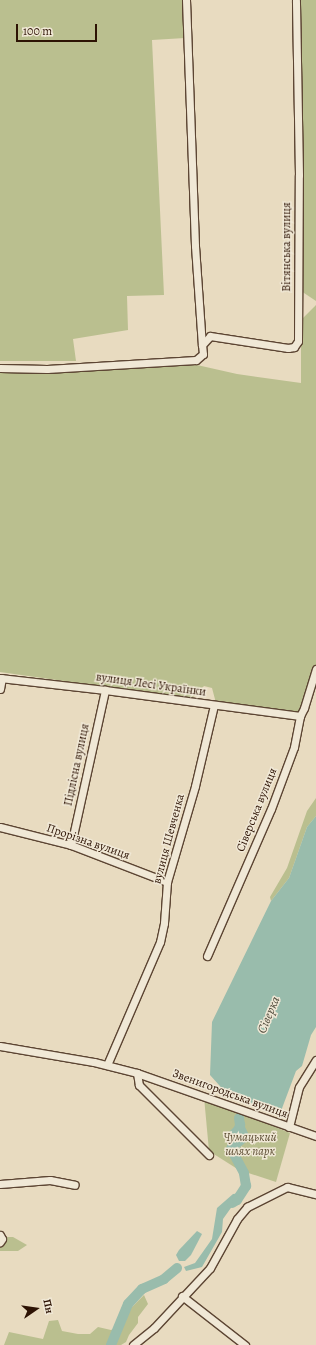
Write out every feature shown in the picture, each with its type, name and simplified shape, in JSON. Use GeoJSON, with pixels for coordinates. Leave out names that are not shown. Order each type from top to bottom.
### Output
{"type":"FeatureCollection","features":[{"type":"Feature","properties":{"kind":"street"},"geometry":{"type":"LineString","coordinates":[[0,368],[47,369],[180,362],[196,360],[203,354],[187,48],[186,0]]}},
{"type":"Feature","properties":{"kind":"street","name":"Вітянська вулиця"},"geometry":{"type":"LineString","coordinates":[[202,344],[210,336],[288,348],[294,347],[298,341],[296,0]]}},
{"type":"Feature","properties":{"kind":"street","name":"Сіверська вулиця"},"geometry":{"type":"LineString","coordinates":[[207,956],[271,809],[294,747],[300,716],[304,708],[316,668]]}},
{"type":"Feature","properties":{"kind":"street"},"geometry":{"type":"LineString","coordinates":[[0,688],[1,678]]}},
{"type":"Feature","properties":{"kind":"street","name":"вулиця Лесі Українки"},"geometry":{"type":"LineString","coordinates":[[1,678],[105,690],[300,716]]}},
{"type":"Feature","properties":{"kind":"street","name":"Підлісна вулиця"},"geometry":{"type":"LineString","coordinates":[[70,845],[105,690]]}},
{"type":"Feature","properties":{"kind":"street","name":"вулиця Шевченка"},"geometry":{"type":"LineString","coordinates":[[107,1065],[160,942],[164,922],[167,882],[195,786],[214,705]]}},
{"type":"Feature","properties":{"kind":"street","name":"Прорізна вулиця"},"geometry":{"type":"LineString","coordinates":[[0,827],[70,845],[167,882]]}},
{"type":"Feature","properties":{"kind":"street","name":"Звенигородська вулиця"},"geometry":{"type":"LineString","coordinates":[[0,1046],[107,1065],[137,1073],[316,1136]]}},
{"type":"Feature","properties":{"kind":"street"},"geometry":{"type":"LineString","coordinates":[[289,1127],[299,1087],[316,1060]]}},
{"type":"Feature","properties":{"kind":"street"},"geometry":{"type":"LineString","coordinates":[[137,1073],[139,1086],[209,1155]]}},
{"type":"Feature","properties":{"kind":"street"},"geometry":{"type":"LineString","coordinates":[[0,1184],[50,1180],[75,1184]]}},
{"type":"Feature","properties":{"kind":"street"},"geometry":{"type":"LineString","coordinates":[[134,1345],[154,1328],[213,1263],[237,1219],[244,1210],[253,1203],[287,1187],[316,1194]]}},
{"type":"Feature","properties":{"kind":"street"},"geometry":{"type":"LineString","coordinates":[[0,1235],[2,1239],[0,1242]]}},
{"type":"Feature","properties":{"kind":"street"},"geometry":{"type":"LineString","coordinates":[[182,1296],[245,1345]]}},
{"type":"Feature","properties":{"kind":"green space"},"geometry":{"type":"Polygon","coordinates":[[[0,0],[183,0],[185,38],[152,40],[164,295],[127,296],[128,330],[73,339],[76,361],[0,361],[0,0]]]}},
{"type":"Feature","properties":{"kind":"green space"},"geometry":{"type":"Polygon","coordinates":[[[299,0],[316,0],[316,301],[301,291],[299,0]]]}},
{"type":"Feature","properties":{"kind":"green space"},"geometry":{"type":"Polygon","coordinates":[[[316,305],[316,667],[303,707],[292,716],[216,703],[212,688],[204,686],[191,699],[0,672],[0,368],[91,371],[197,365],[237,374],[301,383],[301,320],[316,305]]]}},
{"type":"Feature","properties":{"kind":"green space"},"geometry":{"type":"Polygon","coordinates":[[[316,798],[316,816],[307,827],[289,878],[271,901],[270,897],[287,868],[307,811],[316,798]]]}},
{"type":"Feature","properties":{"kind":"green space","name":"Чумацький шлях парк"},"geometry":{"type":"Polygon","coordinates":[[[204,1097],[290,1133],[276,1182],[239,1170],[209,1151],[204,1097]]]}},
{"type":"Feature","properties":{"kind":"green space"},"geometry":{"type":"Polygon","coordinates":[[[0,1237],[13,1237],[27,1245],[18,1251],[0,1251],[0,1237]]]}},
{"type":"Feature","properties":{"kind":"green space"},"geometry":{"type":"Polygon","coordinates":[[[144,1295],[148,1304],[138,1317],[138,1323],[129,1335],[126,1342],[121,1345],[4,1345],[9,1332],[43,1339],[49,1321],[58,1320],[62,1331],[78,1334],[90,1334],[98,1327],[111,1330],[123,1325],[130,1309],[144,1295]]]}},
{"type":"Feature","properties":{"kind":"water"},"geometry":{"type":"Polygon","coordinates":[[[316,816],[316,1027],[311,1035],[302,1066],[296,1071],[281,1111],[274,1112],[228,1095],[210,1075],[212,1022],[271,901],[289,878],[307,827],[316,816]]]}},
{"type":"Feature","properties":{"kind":"water"},"geometry":{"type":"Polygon","coordinates":[[[236,1125],[244,1125],[248,1133],[246,1142],[239,1148],[231,1149],[228,1133],[236,1125]]]}},
{"type":"Feature","properties":{"kind":"water"},"geometry":{"type":"Polygon","coordinates":[[[242,1193],[244,1196],[237,1205],[233,1205],[223,1219],[222,1232],[202,1267],[186,1271],[184,1267],[195,1263],[212,1239],[217,1208],[233,1194],[242,1193]]]}},
{"type":"Feature","properties":{"kind":"water"},"geometry":{"type":"Polygon","coordinates":[[[197,1231],[202,1234],[191,1255],[185,1261],[179,1261],[176,1255],[179,1250],[197,1231]]]}},
{"type":"Feature","properties":{"kind":"waterway","name":"Сіверка"},"geometry":{"type":"LineString","coordinates":[[232,1203],[237,1200],[246,1186],[244,1173],[231,1149],[240,1125],[239,1118]]}},
{"type":"Feature","properties":{"kind":"waterway","name":"Сіверка"},"geometry":{"type":"LineString","coordinates":[[111,1345],[128,1304],[142,1289],[164,1279],[177,1268]]}}]}
